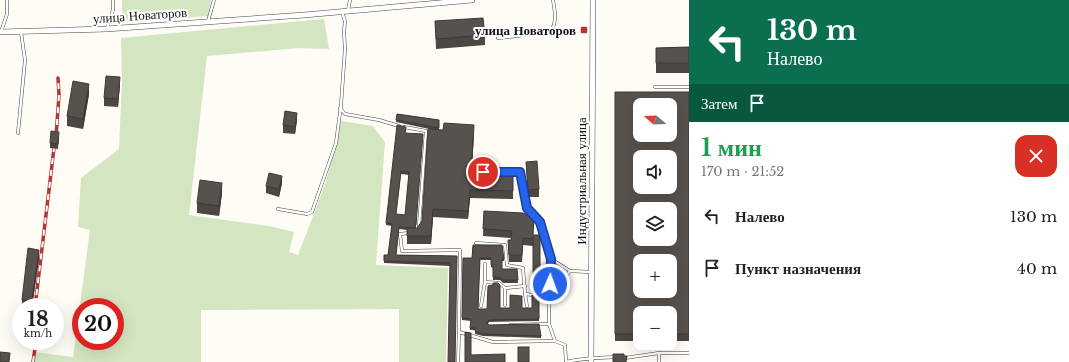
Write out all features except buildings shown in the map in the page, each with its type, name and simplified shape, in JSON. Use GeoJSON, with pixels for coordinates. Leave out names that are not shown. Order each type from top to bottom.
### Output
{"type":"FeatureCollection","features":[{"type":"Feature","properties":{"kind":"street","name":"улица Новаторов"},"geometry":{"type":"LineString","coordinates":[[0,32],[106,29],[472,0]]}},
{"type":"Feature","properties":{"kind":"street","name":"Индустриальная улица"},"geometry":{"type":"LineString","coordinates":[[591,360],[593,0]]}},
{"type":"Feature","properties":{"kind":"lane"},"geometry":{"type":"LineString","coordinates":[[0,32],[7,14],[7,0]]}},
{"type":"Feature","properties":{"kind":"lane"},"geometry":{"type":"LineString","coordinates":[[106,29],[113,10],[113,0]]}},
{"type":"Feature","properties":{"kind":"lane"},"geometry":{"type":"LineString","coordinates":[[208,22],[214,0]]}},
{"type":"Feature","properties":{"kind":"lane"},"geometry":{"type":"LineString","coordinates":[[348,11],[350,0]]}},
{"type":"Feature","properties":{"kind":"lane"},"geometry":{"type":"LineString","coordinates":[[498,38],[551,32],[556,15],[553,0]]}},
{"type":"Feature","properties":{"kind":"lane"},"geometry":{"type":"LineString","coordinates":[[278,208],[307,214],[312,212],[336,143],[345,49],[345,21],[342,11]]}},
{"type":"Feature","properties":{"kind":"lane"},"geometry":{"type":"LineString","coordinates":[[18,133],[25,60],[21,32]]}},
{"type":"Feature","properties":{"kind":"lane"},"geometry":{"type":"LineString","coordinates":[[655,87],[689,87]]}},
{"type":"Feature","properties":{"kind":"lane"},"geometry":{"type":"LineString","coordinates":[[340,108],[345,114],[426,131],[419,228]]}},
{"type":"Feature","properties":{"kind":"lane"},"geometry":{"type":"LineString","coordinates":[[483,172],[520,172],[527,208],[540,222],[551,259],[549,324],[555,341]]}},
{"type":"Feature","properties":{"kind":"lane"},"geometry":{"type":"LineString","coordinates":[[416,233],[400,234],[402,251],[460,250],[458,362]]}},
{"type":"Feature","properties":{"kind":"lane"},"geometry":{"type":"LineString","coordinates":[[476,243],[505,245],[507,264],[523,268],[527,306]]}},
{"type":"Feature","properties":{"kind":"lane"},"geometry":{"type":"LineString","coordinates":[[551,259],[570,271],[592,272]]}},
{"type":"Feature","properties":{"kind":"lane"},"geometry":{"type":"LineString","coordinates":[[481,306],[485,282],[485,264]]}},
{"type":"Feature","properties":{"kind":"lane"},"geometry":{"type":"LineString","coordinates":[[550,297],[570,271]]}},
{"type":"Feature","properties":{"kind":"lane"},"geometry":{"type":"LineString","coordinates":[[485,282],[499,283],[505,288],[525,286]]}},
{"type":"Feature","properties":{"kind":"lane"},"geometry":{"type":"LineString","coordinates":[[505,288],[505,305]]}},
{"type":"Feature","properties":{"kind":"lane"},"geometry":{"type":"LineString","coordinates":[[525,294],[550,297]]}},
{"type":"Feature","properties":{"kind":"lane"},"geometry":{"type":"LineString","coordinates":[[504,325],[549,324]]}},
{"type":"Feature","properties":{"kind":"lane"},"geometry":{"type":"LineString","coordinates":[[458,332],[493,342],[555,341],[564,345],[566,362],[585,359],[629,358],[659,354],[689,353]]}},
{"type":"Feature","properties":{"kind":"lane"},"geometry":{"type":"LineString","coordinates":[[659,354],[659,362]]}},
{"type":"Feature","properties":{"kind":"green space"},"geometry":{"type":"Polygon","coordinates":[[[122,0],[211,0],[208,16],[122,23],[122,0]]]}},
{"type":"Feature","properties":{"kind":"green space"},"geometry":{"type":"Polygon","coordinates":[[[324,19],[329,49],[300,48],[207,56],[189,215],[269,226],[294,232],[289,252],[298,255],[326,182],[341,121],[373,126],[385,142],[376,265],[448,268],[446,362],[399,362],[399,309],[201,310],[201,362],[32,362],[34,352],[73,357],[74,350],[124,350],[124,298],[81,298],[90,230],[78,227],[81,178],[119,149],[122,81],[121,38],[324,19]]]}},
{"type":"Feature","properties":{"kind":"railway"},"geometry":{"type":"LineString","coordinates":[[56,137],[59,95],[58,78]]}},
{"type":"Feature","properties":{"kind":"railway"},"geometry":{"type":"LineString","coordinates":[[36,298],[54,148]]}},
{"type":"Feature","properties":{"kind":"railway"},"geometry":{"type":"LineString","coordinates":[[33,362],[35,350]]}},
{"type":"Feature","properties":{"kind":"place","name":"улица Новаторов"},"geometry":{"type":"Point","coordinates":[584,30]}},
{"type":"Feature","properties":{"kind":"route"},"geometry":{"type":"LineString","coordinates":[[483,172],[520,172],[527,208],[540,222],[551,259],[550,284]]}}]}
